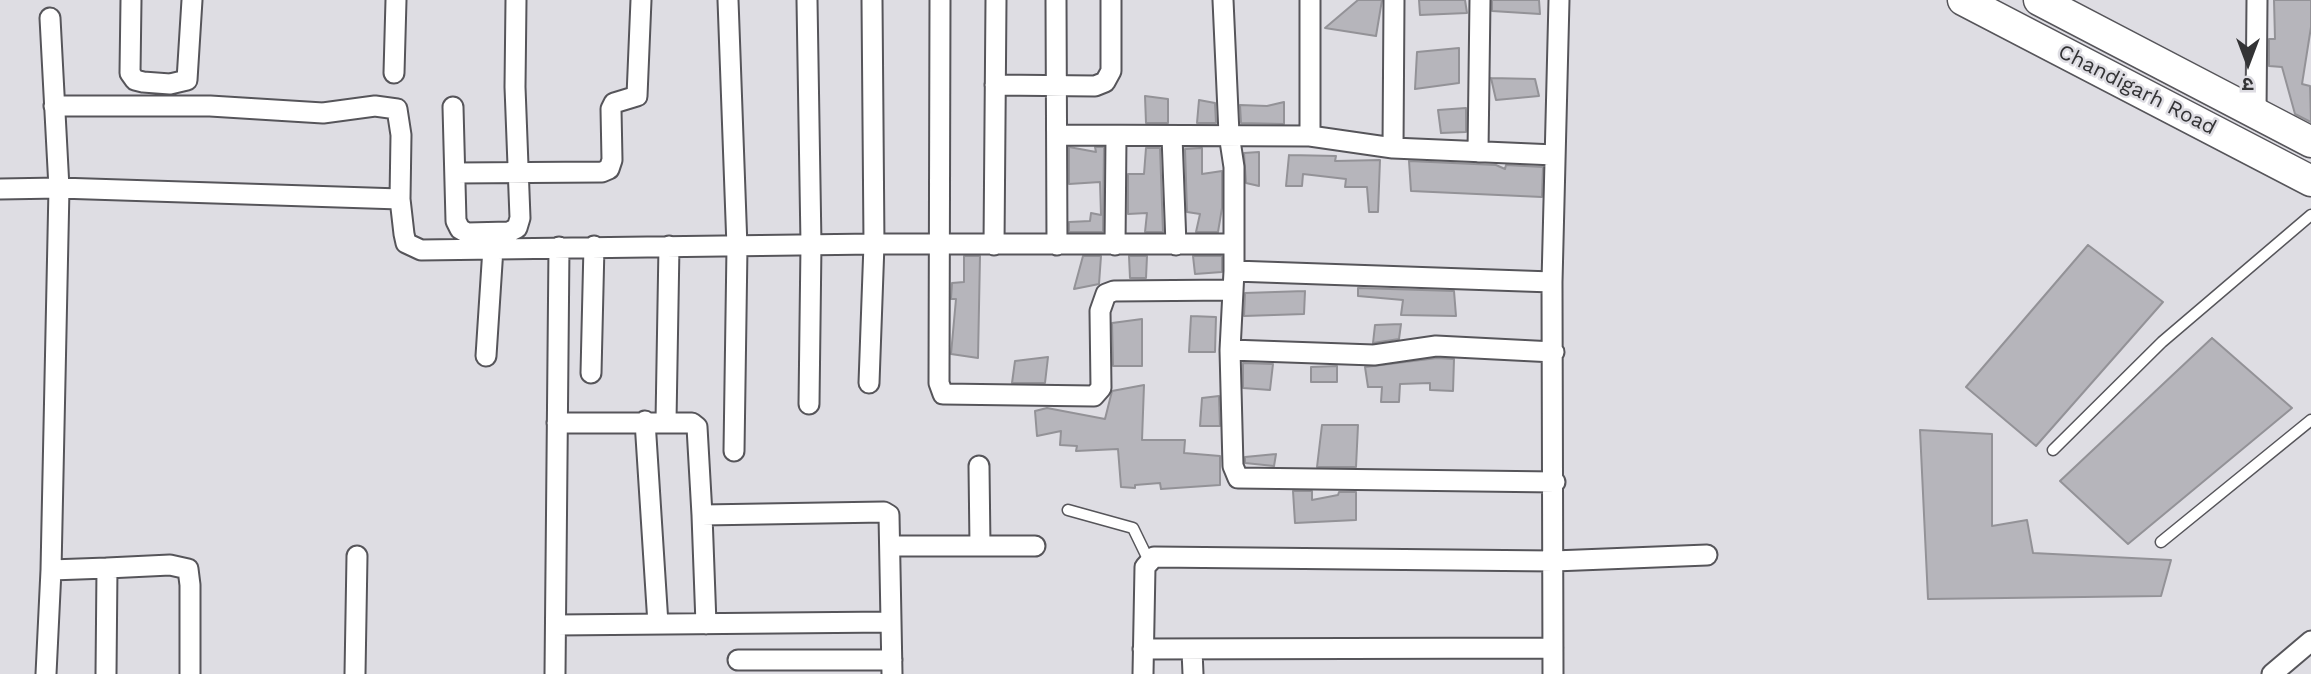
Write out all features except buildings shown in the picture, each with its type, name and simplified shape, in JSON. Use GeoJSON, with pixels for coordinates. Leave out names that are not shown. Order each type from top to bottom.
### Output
{"type":"FeatureCollection","features":[{"type":"Feature","properties":{"kind":"main road","name":"Chandigarh Road"},"geometry":{"type":"LineString","coordinates":[[1963,0],[2311,181]]}},
{"type":"Feature","properties":{"kind":"main road","name":"Chandigarh Road"},"geometry":{"type":"LineString","coordinates":[[2045,2],[2311,142]]}},
{"type":"Feature","properties":{"kind":"street"},"geometry":{"type":"LineString","coordinates":[[131,0],[130,73],[135,80],[170,85],[187,80],[192,0]]}},
{"type":"Feature","properties":{"kind":"street"},"geometry":{"type":"LineString","coordinates":[[394,74],[396,0]]}},
{"type":"Feature","properties":{"kind":"street"},"geometry":{"type":"LineString","coordinates":[[453,107],[456,221],[460,229],[467,233],[509,232],[517,228],[520,218],[516,0]]}},
{"type":"Feature","properties":{"kind":"street"},"geometry":{"type":"LineString","coordinates":[[455,173],[601,172],[609,169],[612,160],[611,109],[614,103],[637,96],[641,0]]}},
{"type":"Feature","properties":{"kind":"street"},"geometry":{"type":"LineString","coordinates":[[728,0],[737,247],[734,451]]}},
{"type":"Feature","properties":{"kind":"street"},"geometry":{"type":"LineString","coordinates":[[807,0],[811,244],[809,404]]}},
{"type":"Feature","properties":{"kind":"street"},"geometry":{"type":"LineString","coordinates":[[869,383],[874,244],[873,0]]}},
{"type":"Feature","properties":{"kind":"street"},"geometry":{"type":"LineString","coordinates":[[940,0],[939,383],[943,394],[1094,397],[1101,388],[1100,311],[1106,294],[1114,291],[1234,281],[1552,282]]}},
{"type":"Feature","properties":{"kind":"street"},"geometry":{"type":"LineString","coordinates":[[994,245],[996,0]]}},
{"type":"Feature","properties":{"kind":"street"},"geometry":{"type":"LineString","coordinates":[[1056,0],[1058,245]]}},
{"type":"Feature","properties":{"kind":"street"},"geometry":{"type":"LineString","coordinates":[[995,85],[1095,86],[1105,82],[1111,71],[1111,0]]}},
{"type":"Feature","properties":{"kind":"street"},"geometry":{"type":"LineString","coordinates":[[1223,0],[1229,134],[1234,167],[1234,281],[1230,350],[1233,466],[1238,478],[1555,482]]}},
{"type":"Feature","properties":{"kind":"street"},"geometry":{"type":"LineString","coordinates":[[1311,0],[1311,136]]}},
{"type":"Feature","properties":{"kind":"street"},"geometry":{"type":"LineString","coordinates":[[1393,148],[1394,0]]}},
{"type":"Feature","properties":{"kind":"street"},"geometry":{"type":"LineString","coordinates":[[1478,152],[1480,0]]}},
{"type":"Feature","properties":{"kind":"street"},"geometry":{"type":"LineString","coordinates":[[1553,674],[1555,482],[1552,282],[1559,0]]}},
{"type":"Feature","properties":{"kind":"street"},"geometry":{"type":"LineString","coordinates":[[2256,113],[2257,0]]}},
{"type":"Feature","properties":{"kind":"street"},"geometry":{"type":"LineString","coordinates":[[46,674],[51,570],[59,188],[50,18]]}},
{"type":"Feature","properties":{"kind":"street"},"geometry":{"type":"LineString","coordinates":[[54,106],[200,106],[323,113],[388,106],[397,108],[400,115],[400,199],[406,243],[411,248],[1233,244]]}},
{"type":"Feature","properties":{"kind":"street"},"geometry":{"type":"LineString","coordinates":[[1056,135],[1311,136],[1393,148],[1555,155]]}},
{"type":"Feature","properties":{"kind":"street"},"geometry":{"type":"LineString","coordinates":[[1172,136],[1176,245]]}},
{"type":"Feature","properties":{"kind":"street"},"geometry":{"type":"LineString","coordinates":[[1115,245],[1116,137]]}},
{"type":"Feature","properties":{"kind":"street"},"geometry":{"type":"LineString","coordinates":[[0,189],[59,188],[400,199]]}},
{"type":"Feature","properties":{"kind":"street"},"geometry":{"type":"LineString","coordinates":[[666,421],[669,246]]}},
{"type":"Feature","properties":{"kind":"street"},"geometry":{"type":"LineString","coordinates":[[555,674],[559,247]]}},
{"type":"Feature","properties":{"kind":"street"},"geometry":{"type":"LineString","coordinates":[[591,373],[594,247]]}},
{"type":"Feature","properties":{"kind":"street"},"geometry":{"type":"LineString","coordinates":[[486,356],[493,248]]}},
{"type":"Feature","properties":{"kind":"street"},"geometry":{"type":"LineString","coordinates":[[1230,350],[1374,355],[1436,346],[1554,352]]}},
{"type":"Feature","properties":{"kind":"street"},"geometry":{"type":"LineString","coordinates":[[645,421],[658,624]]}},
{"type":"Feature","properties":{"kind":"street"},"geometry":{"type":"LineString","coordinates":[[557,423],[666,421],[685,422],[697,427],[706,624]]}},
{"type":"Feature","properties":{"kind":"street"},"geometry":{"type":"LineString","coordinates":[[979,466],[980,547]]}},
{"type":"Feature","properties":{"kind":"street"},"geometry":{"type":"LineString","coordinates":[[702,515],[884,512],[891,520],[892,667],[738,660]]}},
{"type":"Feature","properties":{"kind":"street"},"geometry":{"type":"LineString","coordinates":[[891,546],[1035,547]]}},
{"type":"Feature","properties":{"kind":"street"},"geometry":{"type":"LineString","coordinates":[[1143,674],[1145,577],[1149,561],[1161,555],[1554,561],[1707,555]]}},
{"type":"Feature","properties":{"kind":"street"},"geometry":{"type":"LineString","coordinates":[[355,674],[357,556]]}},
{"type":"Feature","properties":{"kind":"street"},"geometry":{"type":"LineString","coordinates":[[51,570],[170,565],[187,569],[190,585],[190,674]]}},
{"type":"Feature","properties":{"kind":"street"},"geometry":{"type":"LineString","coordinates":[[106,674],[107,568]]}},
{"type":"Feature","properties":{"kind":"street"},"geometry":{"type":"LineString","coordinates":[[556,625],[891,622]]}},
{"type":"Feature","properties":{"kind":"street"},"geometry":{"type":"LineString","coordinates":[[2272,674],[2311,641]]}},
{"type":"Feature","properties":{"kind":"street"},"geometry":{"type":"LineString","coordinates":[[1143,649],[1553,648]]}},
{"type":"Feature","properties":{"kind":"street"},"geometry":{"type":"LineString","coordinates":[[1192,650],[1193,674]]}},
{"type":"Feature","properties":{"kind":"lane"},"geometry":{"type":"LineString","coordinates":[[2053,450],[2162,342],[2311,215]]}},
{"type":"Feature","properties":{"kind":"lane"},"geometry":{"type":"LineString","coordinates":[[2161,542],[2311,419]]}},
{"type":"Feature","properties":{"kind":"lane"},"geometry":{"type":"LineString","coordinates":[[1068,510],[1133,528],[1149,561]]}}]}
